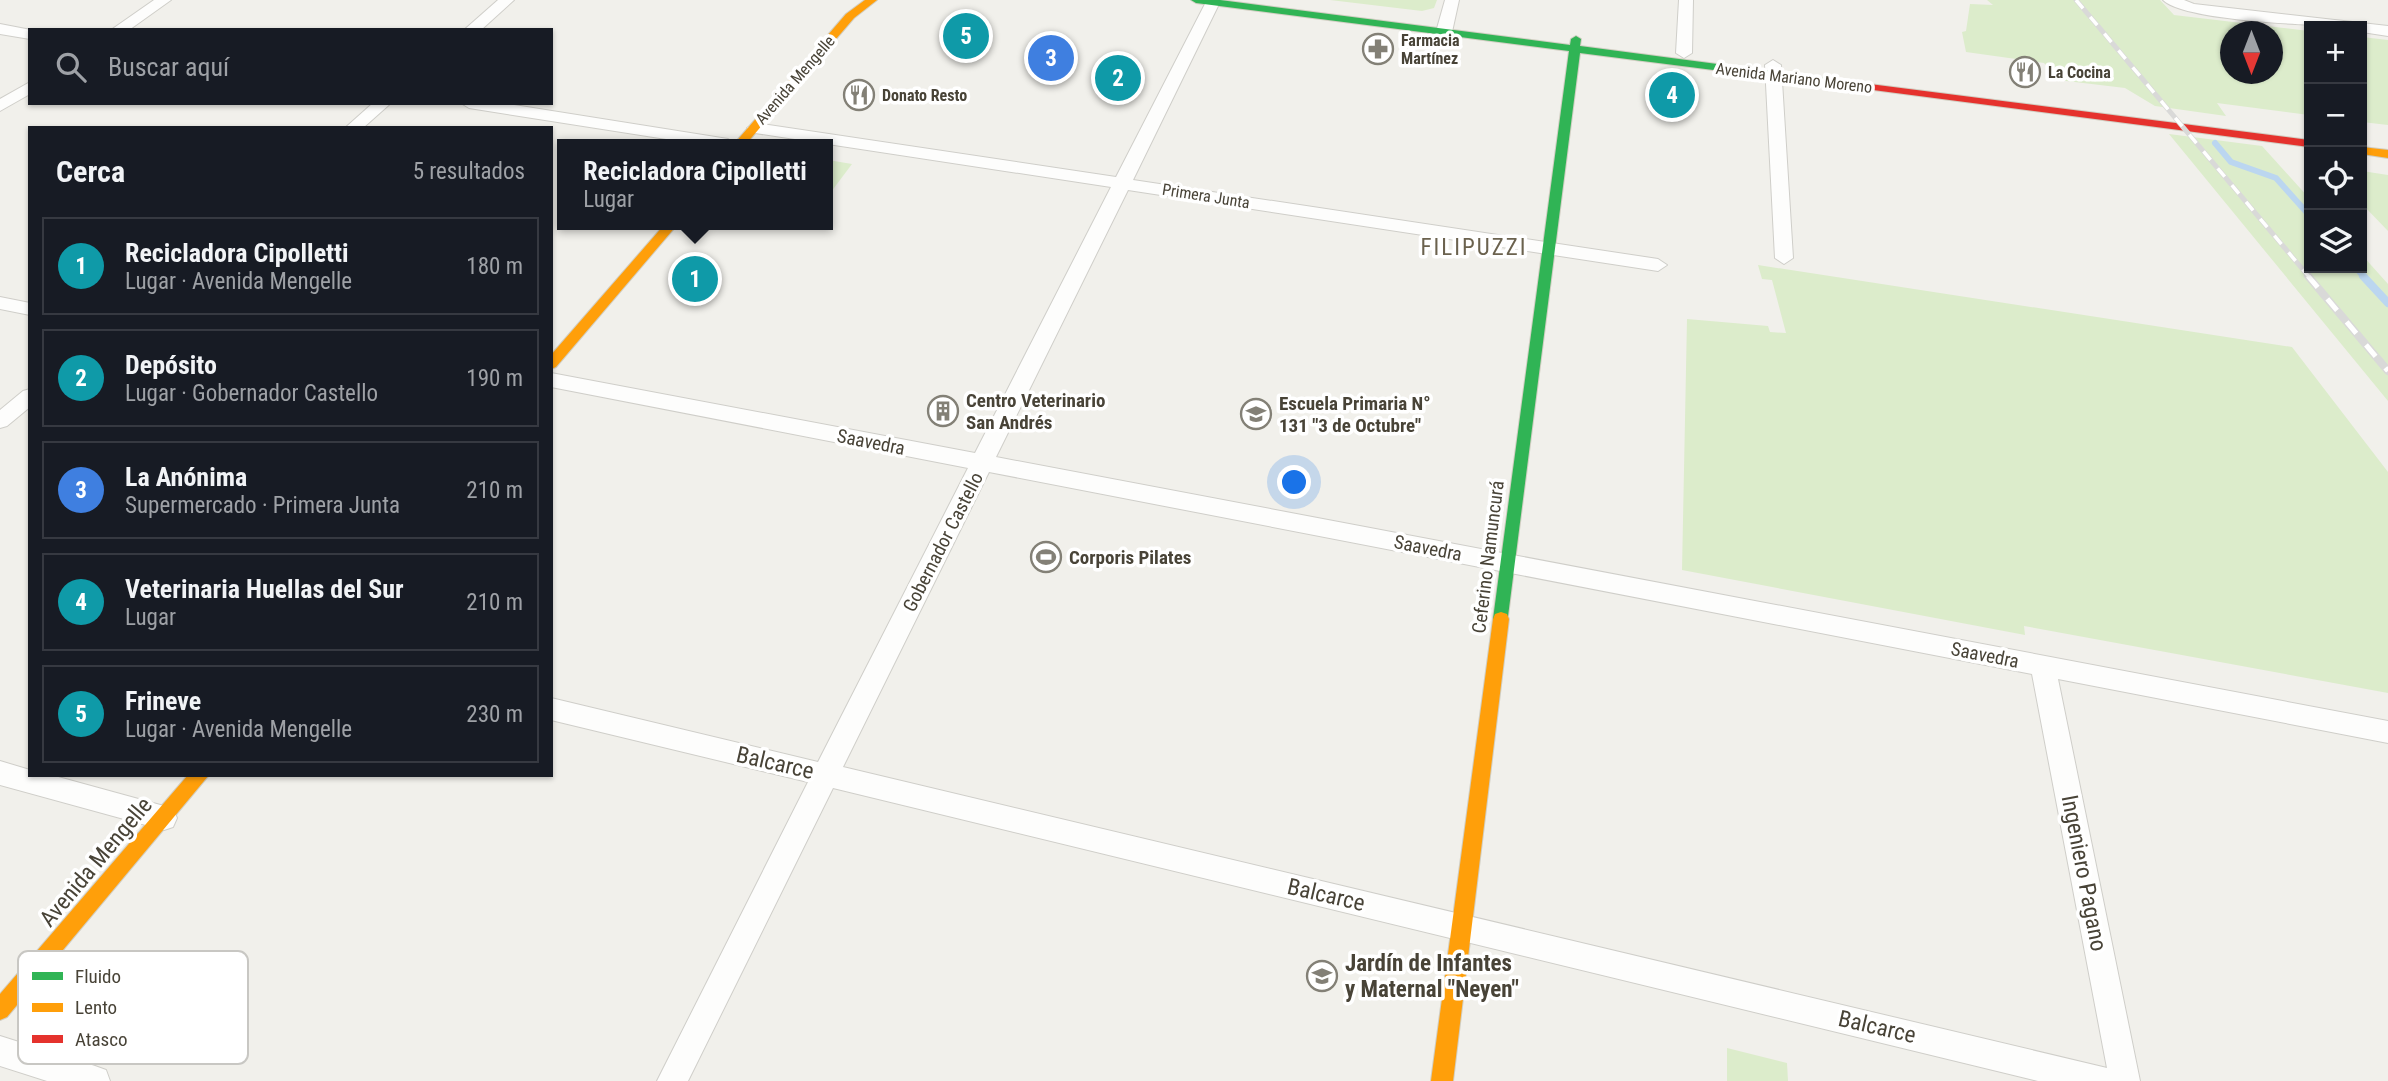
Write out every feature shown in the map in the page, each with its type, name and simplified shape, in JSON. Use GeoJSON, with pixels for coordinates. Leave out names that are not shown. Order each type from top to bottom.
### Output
{"type":"FeatureCollection","features":[{"type":"Feature","properties":{"kind":"main road","name":"Avenida Mengelle"},"geometry":{"type":"LineString","coordinates":[[745,139],[852,8],[872,0]]}},
{"type":"Feature","properties":{"kind":"main road","name":"Avenida Mariano Moreno"},"geometry":{"type":"LineString","coordinates":[[1275,0],[1445,27]]}},
{"type":"Feature","properties":{"kind":"main road","name":"Avenida Mariano Moreno"},"geometry":{"type":"LineString","coordinates":[[1205,1],[1445,27],[2304,143]]}},
{"type":"Feature","properties":{"kind":"main road","name":"Avenida Mariano Moreno"},"geometry":{"type":"LineString","coordinates":[[1576,44],[1684,53],[1774,70],[2304,132]]}},
{"type":"Feature","properties":{"kind":"main road","name":"Ceferino Namuncurá"},"geometry":{"type":"LineString","coordinates":[[1442,1081],[1576,44]]}},
{"type":"Feature","properties":{"kind":"main road"},"geometry":{"type":"LineString","coordinates":[[2367,141],[2388,143]]}},
{"type":"Feature","properties":{"kind":"main road"},"geometry":{"type":"LineString","coordinates":[[2367,152],[2388,155]]}},
{"type":"Feature","properties":{"kind":"main road"},"geometry":{"type":"LineString","coordinates":[[553,362],[667,230]]}},
{"type":"Feature","properties":{"kind":"main road","name":"Avenida Mengelle"},"geometry":{"type":"LineString","coordinates":[[50,951],[198,777]]}},
{"type":"Feature","properties":{"kind":"main road","name":"Avenida Mengelle"},"geometry":{"type":"LineString","coordinates":[[0,1010],[18,989]]}},
{"type":"Feature","properties":{"kind":"street"},"geometry":{"type":"LineString","coordinates":[[121,28],[164,0]]}},
{"type":"Feature","properties":{"kind":"street"},"geometry":{"type":"LineString","coordinates":[[473,28],[507,0]]}},
{"type":"Feature","properties":{"kind":"street"},"geometry":{"type":"LineString","coordinates":[[1445,27],[1451,0]]}},
{"type":"Feature","properties":{"kind":"street"},"geometry":{"type":"LineString","coordinates":[[1684,53],[1686,0]]}},
{"type":"Feature","properties":{"kind":"street","name":"Gobernador Castello"},"geometry":{"type":"LineString","coordinates":[[672,1081],[1122,183],[1205,1]]}},
{"type":"Feature","properties":{"kind":"street"},"geometry":{"type":"LineString","coordinates":[[2172,1],[2192,8],[2307,21]]}},
{"type":"Feature","properties":{"kind":"street"},"geometry":{"type":"LineString","coordinates":[[2367,28],[2388,31]]}},
{"type":"Feature","properties":{"kind":"street"},"geometry":{"type":"LineString","coordinates":[[0,29],[28,34]]}},
{"type":"Feature","properties":{"kind":"street"},"geometry":{"type":"LineString","coordinates":[[1774,70],[1784,258]]}},
{"type":"Feature","properties":{"kind":"street"},"geometry":{"type":"LineString","coordinates":[[0,106],[28,88]]}},
{"type":"Feature","properties":{"kind":"street"},"geometry":{"type":"LineString","coordinates":[[355,126],[381,105]]}},
{"type":"Feature","properties":{"kind":"street"},"geometry":{"type":"LineString","coordinates":[[483,105],[697,139]]}},
{"type":"Feature","properties":{"kind":"street","name":"Primera Junta"},"geometry":{"type":"LineString","coordinates":[[755,128],[828,139]]}},
{"type":"Feature","properties":{"kind":"street","name":"Primera Junta"},"geometry":{"type":"LineString","coordinates":[[833,140],[1658,265]]}},
{"type":"Feature","properties":{"kind":"street"},"geometry":{"type":"LineString","coordinates":[[0,303],[28,309]]}},
{"type":"Feature","properties":{"kind":"street","name":"Saavedra"},"geometry":{"type":"LineString","coordinates":[[553,380],[2388,732]]}},
{"type":"Feature","properties":{"kind":"street"},"geometry":{"type":"LineString","coordinates":[[0,421],[28,398]]}},
{"type":"Feature","properties":{"kind":"street","name":"Ingeniero Pagano"},"geometry":{"type":"LineString","coordinates":[[2043,666],[2125,1081]]}},
{"type":"Feature","properties":{"kind":"street","name":"Balcarce"},"geometry":{"type":"LineString","coordinates":[[553,709],[2101,1081]]}},
{"type":"Feature","properties":{"kind":"street"},"geometry":{"type":"LineString","coordinates":[[0,773],[164,818]]}},
{"type":"Feature","properties":{"kind":"street"},"geometry":{"type":"LineString","coordinates":[[0,1051],[18,1057]]}},
{"type":"Feature","properties":{"kind":"street"},"geometry":{"type":"LineString","coordinates":[[41,1064],[95,1081]]}},
{"type":"Feature","properties":{"kind":"green space"},"geometry":{"type":"Polygon","coordinates":[[[1330,0],[1437,0],[1434,8],[1422,11],[1330,0]]]}},
{"type":"Feature","properties":{"kind":"green space"},"geometry":{"type":"Polygon","coordinates":[[[1987,0],[2160,0],[2174,15],[2225,21],[2220,21],[2220,84],[2283,84],[2283,28],[2304,30],[2304,114],[2217,103],[2226,116],[2155,106],[2125,88],[2058,80],[2044,63],[1966,52],[1962,32],[1966,31],[1970,4],[1993,5],[1987,0]]]}},
{"type":"Feature","properties":{"kind":"green space"},"geometry":{"type":"Polygon","coordinates":[[[2367,38],[2388,40],[2388,125],[2367,123],[2367,38]]]}},
{"type":"Feature","properties":{"kind":"green space"},"geometry":{"type":"Polygon","coordinates":[[[2169,134],[2262,146],[2304,192],[2304,273],[2367,273],[2367,261],[2388,284],[2388,401],[2169,134]]]}},
{"type":"Feature","properties":{"kind":"green space"},"geometry":{"type":"Polygon","coordinates":[[[833,161],[852,164],[833,189],[833,161]]]}},
{"type":"Feature","properties":{"kind":"green space"},"geometry":{"type":"Polygon","coordinates":[[[2367,172],[2388,175],[2388,231],[2367,209],[2367,172]]]}},
{"type":"Feature","properties":{"kind":"green space"},"geometry":{"type":"Polygon","coordinates":[[[1758,265],[2292,347],[2388,472],[2388,693],[2024,626],[2025,635],[1682,570],[1687,319],[1768,326],[1770,332],[1786,333],[1772,280],[1762,279],[1758,265]]]}},
{"type":"Feature","properties":{"kind":"green space"},"geometry":{"type":"Polygon","coordinates":[[[1727,1048],[1787,1063],[1788,1081],[1727,1081],[1727,1048]]]}},
{"type":"Feature","properties":{"kind":"waterway"},"geometry":{"type":"LineString","coordinates":[[2215,143],[2231,162],[2276,178],[2305,210]]}},
{"type":"Feature","properties":{"kind":"waterway"},"geometry":{"type":"LineString","coordinates":[[2360,273],[2365,278]]}},
{"type":"Feature","properties":{"kind":"waterway"},"geometry":{"type":"LineString","coordinates":[[2363,276],[2388,303]]}},
{"type":"Feature","properties":{"kind":"railway"},"geometry":{"type":"LineString","coordinates":[[2076,0],[2310,278]]}},
{"type":"Feature","properties":{"kind":"railway"},"geometry":{"type":"LineString","coordinates":[[2308,276],[2388,371]]}},
{"type":"Feature","properties":{"kind":"traffic: fast"},"geometry":{"type":"LineString","coordinates":[[1196,0],[1854,85]]}},
{"type":"Feature","properties":{"kind":"traffic: fast"},"geometry":{"type":"LineString","coordinates":[[1501,619],[1576,39]]}},
{"type":"Feature","properties":{"kind":"traffic: slow"},"geometry":{"type":"LineString","coordinates":[[744,139],[850,16],[872,0]]}},
{"type":"Feature","properties":{"kind":"traffic: slow"},"geometry":{"type":"LineString","coordinates":[[2367,152],[2388,154]]}},
{"type":"Feature","properties":{"kind":"traffic: slow"},"geometry":{"type":"LineString","coordinates":[[553,362],[667,230]]}},
{"type":"Feature","properties":{"kind":"traffic: slow"},"geometry":{"type":"LineString","coordinates":[[1442,1081],[1501,619]]}},
{"type":"Feature","properties":{"kind":"traffic: slow"},"geometry":{"type":"LineString","coordinates":[[50,951],[198,777]]}},
{"type":"Feature","properties":{"kind":"traffic: slow"},"geometry":{"type":"LineString","coordinates":[[0,1010],[18,989]]}},
{"type":"Feature","properties":{"kind":"traffic: jam"},"geometry":{"type":"LineString","coordinates":[[1854,85],[2304,143]]}},
{"type":"Feature","properties":{"kind":"place","name":"Frineve"},"geometry":{"type":"Point","coordinates":[966,36]}},
{"type":"Feature","properties":{"kind":"place","name":"Farmacia Martínez"},"geometry":{"type":"Point","coordinates":[1378,49]}},
{"type":"Feature","properties":{"kind":"place","name":"La Anónima"},"geometry":{"type":"Point","coordinates":[1051,58]}},
{"type":"Feature","properties":{"kind":"place","name":"La Cocina"},"geometry":{"type":"Point","coordinates":[2025,72]}},
{"type":"Feature","properties":{"kind":"place","name":"Depósito"},"geometry":{"type":"Point","coordinates":[1118,78]}},
{"type":"Feature","properties":{"kind":"place","name":"Donato Resto"},"geometry":{"type":"Point","coordinates":[859,95]}},
{"type":"Feature","properties":{"kind":"place","name":"Veterinaria Huellas del Sur"},"geometry":{"type":"Point","coordinates":[1672,95]}},
{"type":"Feature","properties":{"kind":"place","name":"Recicladora Cipolletti"},"geometry":{"type":"Point","coordinates":[695,279]}},
{"type":"Feature","properties":{"kind":"place","name":"Centro Veterinario San Andrés"},"geometry":{"type":"Point","coordinates":[943,411]}},
{"type":"Feature","properties":{"kind":"place","name":"Escuela Primaria N° 131 \"3 de Octubre\""},"geometry":{"type":"Point","coordinates":[1256,414]}},
{"type":"Feature","properties":{"kind":"place","name":"Corporis Pilates"},"geometry":{"type":"Point","coordinates":[1046,557]}},
{"type":"Feature","properties":{"kind":"place","name":"Jardín de Infantes y Maternal \"Neyen\""},"geometry":{"type":"Point","coordinates":[1322,976]}},
{"type":"Feature","properties":{"kind":"district","name":"FILIPUZZI"},"geometry":{"type":"Point","coordinates":[1474,247]}}]}
